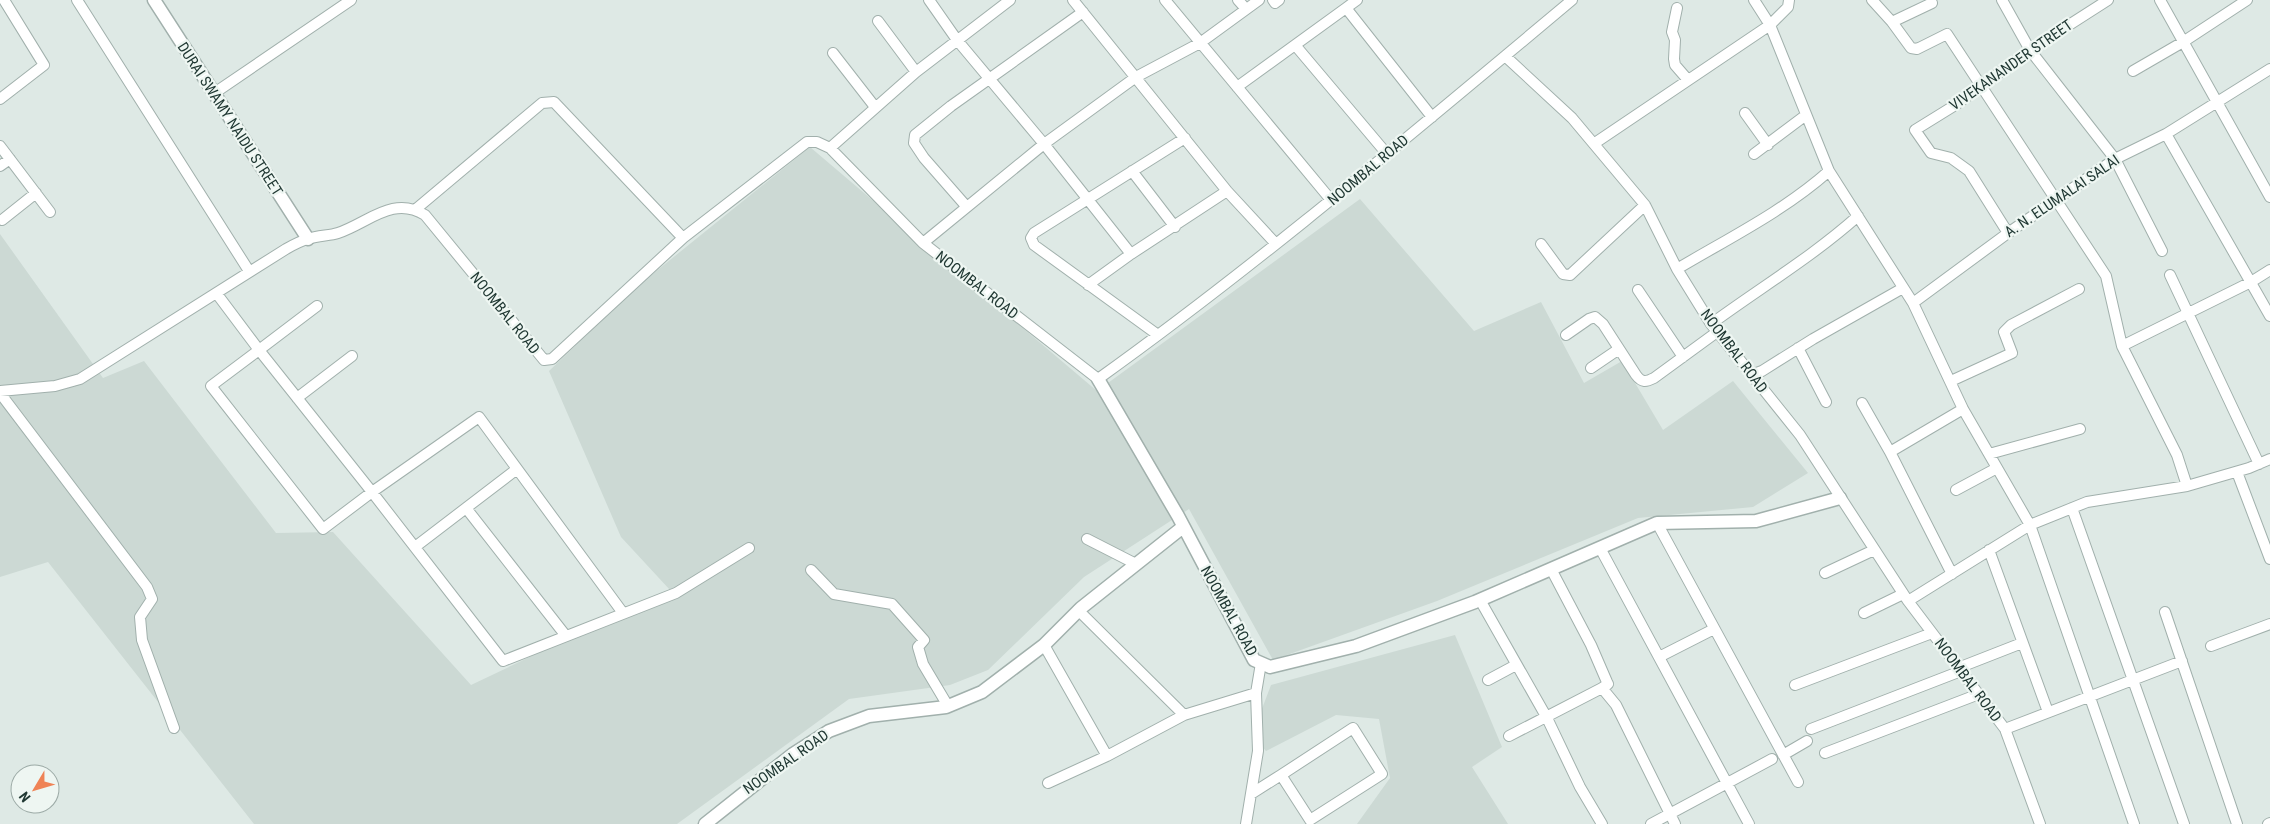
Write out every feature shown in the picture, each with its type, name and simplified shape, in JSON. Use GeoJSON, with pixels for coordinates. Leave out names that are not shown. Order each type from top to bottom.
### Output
{"type":"FeatureCollection","features":[{"type":"Feature","properties":{"kind":"street"},"geometry":{"type":"LineString","coordinates":[[0,99],[44,65],[4,0]]}},
{"type":"Feature","properties":{"kind":"street"},"geometry":{"type":"LineString","coordinates":[[77,0],[249,271]]}},
{"type":"Feature","properties":{"kind":"street","name":"DURAI SWAMY NAIDU STREET"},"geometry":{"type":"LineString","coordinates":[[154,0],[308,239]]}},
{"type":"Feature","properties":{"kind":"street"},"geometry":{"type":"LineString","coordinates":[[213,94],[352,0]]}},
{"type":"Feature","properties":{"kind":"street"},"geometry":{"type":"LineString","coordinates":[[929,0],[957,40],[1044,144],[1131,254]]}},
{"type":"Feature","properties":{"kind":"street"},"geometry":{"type":"LineString","coordinates":[[1073,0],[1227,192],[1276,244]]}},
{"type":"Feature","properties":{"kind":"street"},"geometry":{"type":"LineString","coordinates":[[1165,0],[1331,200]]}},
{"type":"Feature","properties":{"kind":"street"},"geometry":{"type":"LineString","coordinates":[[1238,0],[1246,10]]}},
{"type":"Feature","properties":{"kind":"street"},"geometry":{"type":"LineString","coordinates":[[923,243],[1044,144],[1136,77],[1200,43],[1258,0]]}},
{"type":"Feature","properties":{"kind":"street"},"geometry":{"type":"LineString","coordinates":[[1273,0],[1275,3],[1279,0]]}},
{"type":"Feature","properties":{"kind":"street"},"geometry":{"type":"LineString","coordinates":[[1236,87],[1356,0]]}},
{"type":"Feature","properties":{"kind":"street"},"geometry":{"type":"LineString","coordinates":[[1505,56],[1572,0]]}},
{"type":"Feature","properties":{"kind":"street"},"geometry":{"type":"LineString","coordinates":[[1754,0],[1770,25],[1829,171],[1913,302],[1963,409],[2030,525],[2134,824]]}},
{"type":"Feature","properties":{"kind":"street"},"geometry":{"type":"LineString","coordinates":[[1595,143],[1770,25],[1788,7],[1789,0]]}},
{"type":"Feature","properties":{"kind":"street"},"geometry":{"type":"LineString","coordinates":[[1872,0],[1892,22],[1908,46],[1914,49],[1948,34],[2106,276],[2122,346],[2177,455],[2187,486]]}},
{"type":"Feature","properties":{"kind":"street"},"geometry":{"type":"LineString","coordinates":[[2002,0],[2030,50],[2115,159],[2162,250]]}},
{"type":"Feature","properties":{"kind":"street","name":"VIVEKANANDER STREET"},"geometry":{"type":"LineString","coordinates":[[2008,233],[1969,171],[1951,158],[1931,153],[1915,130],[1957,104],[2030,50],[2108,0]]}},
{"type":"Feature","properties":{"kind":"street"},"geometry":{"type":"LineString","coordinates":[[2160,0],[2270,196]]}},
{"type":"Feature","properties":{"kind":"street"},"geometry":{"type":"LineString","coordinates":[[2133,71],[2183,42],[2247,0]]}},
{"type":"Feature","properties":{"kind":"street"},"geometry":{"type":"LineString","coordinates":[[830,148],[916,72],[1008,1]]}},
{"type":"Feature","properties":{"kind":"street"},"geometry":{"type":"LineString","coordinates":[[1892,22],[1917,5],[1932,3]]}},
{"type":"Feature","properties":{"kind":"street"},"geometry":{"type":"LineString","coordinates":[[1346,8],[1432,117]]}},
{"type":"Feature","properties":{"kind":"street"},"geometry":{"type":"LineString","coordinates":[[1677,8],[1672,32],[1675,40],[1674,59],[1675,65],[1688,80]]}},
{"type":"Feature","properties":{"kind":"street"},"geometry":{"type":"LineString","coordinates":[[966,206],[924,158],[914,143],[915,135],[951,106],[1083,12]]}},
{"type":"Feature","properties":{"kind":"street"},"geometry":{"type":"LineString","coordinates":[[878,21],[916,72]]}},
{"type":"Feature","properties":{"kind":"street"},"geometry":{"type":"LineString","coordinates":[[1295,45],[1387,154]]}},
{"type":"Feature","properties":{"kind":"street"},"geometry":{"type":"LineString","coordinates":[[833,53],[876,107]]}},
{"type":"Feature","properties":{"kind":"street","name":"NOOMBAL ROAD"},"geometry":{"type":"LineString","coordinates":[[416,209],[425,215],[544,360],[552,359],[573,342],[683,238],[807,142],[818,142],[830,148],[923,243],[1098,379],[1158,336],[1276,244],[1505,56],[1572,118],[1595,143],[1645,205],[1677,269],[1714,328],[1800,435],[1905,597],[2005,729],[2040,824]]}},
{"type":"Feature","properties":{"kind":"street","name":"A. N. ELUMALAI SALAI"},"geometry":{"type":"LineString","coordinates":[[1913,302],[2115,159],[2166,134],[2270,69]]}},
{"type":"Feature","properties":{"kind":"street"},"geometry":{"type":"LineString","coordinates":[[0,392],[55,386],[80,379],[217,294],[286,248],[308,239],[338,233],[387,209],[400,207],[416,209],[542,103],[554,102],[683,238]]}},
{"type":"Feature","properties":{"kind":"street"},"geometry":{"type":"LineString","coordinates":[[1745,112],[1768,145]]}},
{"type":"Feature","properties":{"kind":"street"},"geometry":{"type":"LineString","coordinates":[[1754,154],[1806,115]]}},
{"type":"Feature","properties":{"kind":"street"},"geometry":{"type":"LineString","coordinates":[[2166,134],[2270,316]]}},
{"type":"Feature","properties":{"kind":"street"},"geometry":{"type":"LineString","coordinates":[[1158,336],[1034,245],[1031,238],[1034,234],[1184,138]]}},
{"type":"Feature","properties":{"kind":"street"},"geometry":{"type":"LineString","coordinates":[[0,146],[50,212]]}},
{"type":"Feature","properties":{"kind":"street"},"geometry":{"type":"LineString","coordinates":[[0,166],[10,159]]}},
{"type":"Feature","properties":{"kind":"street"},"geometry":{"type":"LineString","coordinates":[[1132,171],[1174,227]]}},
{"type":"Feature","properties":{"kind":"street"},"geometry":{"type":"LineString","coordinates":[[1677,269],[1804,193],[1829,171]]}},
{"type":"Feature","properties":{"kind":"street"},"geometry":{"type":"LineString","coordinates":[[1088,286],[1131,254],[1227,192]]}},
{"type":"Feature","properties":{"kind":"street"},"geometry":{"type":"LineString","coordinates":[[2,220],[36,193]]}},
{"type":"Feature","properties":{"kind":"street"},"geometry":{"type":"LineString","coordinates":[[1541,244],[1562,274],[1570,275],[1645,205]]}},
{"type":"Feature","properties":{"kind":"street"},"geometry":{"type":"LineString","coordinates":[[1566,335],[1595,317],[1603,324],[1636,375],[1645,382],[1654,378],[1683,357],[1747,297],[1787,272],[1858,216]]}},
{"type":"Feature","properties":{"kind":"street"},"geometry":{"type":"LineString","coordinates":[[2122,346],[2251,282],[2270,270]]}},
{"type":"Feature","properties":{"kind":"street"},"geometry":{"type":"LineString","coordinates":[[2170,275],[2259,464]]}},
{"type":"Feature","properties":{"kind":"street"},"geometry":{"type":"LineString","coordinates":[[1752,375],[1762,371],[1798,348],[1903,288]]}},
{"type":"Feature","properties":{"kind":"street"},"geometry":{"type":"LineString","coordinates":[[1951,381],[2012,353],[2004,332],[2011,325],[2079,289]]}},
{"type":"Feature","properties":{"kind":"street"},"geometry":{"type":"LineString","coordinates":[[1638,290],[1683,357]]}},
{"type":"Feature","properties":{"kind":"street"},"geometry":{"type":"LineString","coordinates":[[217,294],[503,662],[676,592],[749,548]]}},
{"type":"Feature","properties":{"kind":"street"},"geometry":{"type":"LineString","coordinates":[[317,306],[211,386],[323,529],[479,417],[623,614]]}},
{"type":"Feature","properties":{"kind":"street"},"geometry":{"type":"LineString","coordinates":[[1798,348],[1826,402]]}},
{"type":"Feature","properties":{"kind":"street"},"geometry":{"type":"LineString","coordinates":[[1591,368],[1619,349]]}},
{"type":"Feature","properties":{"kind":"street"},"geometry":{"type":"LineString","coordinates":[[297,398],[352,356]]}},
{"type":"Feature","properties":{"kind":"street"},"geometry":{"type":"LineString","coordinates":[[1098,379],[1183,527]]}},
{"type":"Feature","properties":{"kind":"street"},"geometry":{"type":"LineString","coordinates":[[0,392],[147,587],[152,599],[140,617],[142,640],[174,728]]}},
{"type":"Feature","properties":{"kind":"street"},"geometry":{"type":"LineString","coordinates":[[1862,403],[1890,452],[1952,574]]}},
{"type":"Feature","properties":{"kind":"street"},"geometry":{"type":"LineString","coordinates":[[1890,452],[1963,409]]}},
{"type":"Feature","properties":{"kind":"street"},"geometry":{"type":"LineString","coordinates":[[1989,454],[2080,429]]}},
{"type":"Feature","properties":{"kind":"street"},"geometry":{"type":"LineString","coordinates":[[1864,613],[1905,597],[1952,574],[2030,525],[2087,502],[2187,486],[2237,472],[2270,459]]}},
{"type":"Feature","properties":{"kind":"street"},"geometry":{"type":"LineString","coordinates":[[1956,490],[1997,468]]}},
{"type":"Feature","properties":{"kind":"street"},"geometry":{"type":"LineString","coordinates":[[414,547],[517,469]]}},
{"type":"Feature","properties":{"kind":"street"},"geometry":{"type":"LineString","coordinates":[[2237,472],[2270,559]]}},
{"type":"Feature","properties":{"kind":"street","name":"NOOMBAL ROAD"},"geometry":{"type":"LineString","coordinates":[[705,824],[793,754],[829,731],[869,716],[948,706],[988,689],[1044,645],[1078,610],[1183,527],[1254,660],[1270,667],[1356,646],[1480,600],[1657,523],[1756,521],[1840,498]]}},
{"type":"Feature","properties":{"kind":"street"},"geometry":{"type":"LineString","coordinates":[[466,508],[566,636]]}},
{"type":"Feature","properties":{"kind":"street"},"geometry":{"type":"LineString","coordinates":[[2072,508],[2184,824]]}},
{"type":"Feature","properties":{"kind":"street"},"geometry":{"type":"LineString","coordinates":[[1657,523],[1798,782]]}},
{"type":"Feature","properties":{"kind":"street"},"geometry":{"type":"LineString","coordinates":[[1086,539],[1136,564]]}},
{"type":"Feature","properties":{"kind":"street"},"geometry":{"type":"LineString","coordinates":[[1600,548],[1749,824]]}},
{"type":"Feature","properties":{"kind":"street"},"geometry":{"type":"LineString","coordinates":[[1825,573],[1874,550]]}},
{"type":"Feature","properties":{"kind":"street"},"geometry":{"type":"LineString","coordinates":[[1989,550],[2048,712]]}},
{"type":"Feature","properties":{"kind":"street"},"geometry":{"type":"LineString","coordinates":[[1509,736],[1608,684],[1591,645],[1551,569]]}},
{"type":"Feature","properties":{"kind":"street"},"geometry":{"type":"LineString","coordinates":[[811,570],[834,594],[892,604],[924,640],[918,647],[923,664],[948,706]]}},
{"type":"Feature","properties":{"kind":"street"},"geometry":{"type":"LineString","coordinates":[[1480,600],[1546,718],[1580,788],[1602,824]]}},
{"type":"Feature","properties":{"kind":"street"},"geometry":{"type":"LineString","coordinates":[[1078,610],[1184,715]]}},
{"type":"Feature","properties":{"kind":"street"},"geometry":{"type":"LineString","coordinates":[[2165,612],[2237,824]]}},
{"type":"Feature","properties":{"kind":"street"},"geometry":{"type":"LineString","coordinates":[[2211,646],[2270,624]]}},
{"type":"Feature","properties":{"kind":"street"},"geometry":{"type":"LineString","coordinates":[[1659,657],[1714,629]]}},
{"type":"Feature","properties":{"kind":"street"},"geometry":{"type":"LineString","coordinates":[[1795,685],[1932,633]]}},
{"type":"Feature","properties":{"kind":"street"},"geometry":{"type":"LineString","coordinates":[[1811,729],[2022,643]]}},
{"type":"Feature","properties":{"kind":"street"},"geometry":{"type":"LineString","coordinates":[[1044,645],[1107,756]]}},
{"type":"Feature","properties":{"kind":"street"},"geometry":{"type":"LineString","coordinates":[[2005,729],[2182,661]]}},
{"type":"Feature","properties":{"kind":"street"},"geometry":{"type":"LineString","coordinates":[[1239,824],[1246,824],[1258,751],[1256,693],[1261,663]]}},
{"type":"Feature","properties":{"kind":"street"},"geometry":{"type":"LineString","coordinates":[[1488,680],[1516,665]]}},
{"type":"Feature","properties":{"kind":"street"},"geometry":{"type":"LineString","coordinates":[[1602,688],[1616,705],[1675,824]]}},
{"type":"Feature","properties":{"kind":"street"},"geometry":{"type":"LineString","coordinates":[[1048,783],[1107,756],[1184,715],[1256,693]]}},
{"type":"Feature","properties":{"kind":"street"},"geometry":{"type":"LineString","coordinates":[[1825,753],[1978,694]]}},
{"type":"Feature","properties":{"kind":"street"},"geometry":{"type":"LineString","coordinates":[[1251,794],[1354,728],[1382,774],[1312,822],[1281,775]]}},
{"type":"Feature","properties":{"kind":"street"},"geometry":{"type":"LineString","coordinates":[[1783,755],[1807,741]]}},
{"type":"Feature","properties":{"kind":"street"},"geometry":{"type":"LineString","coordinates":[[1651,824],[1772,759]]}},
{"type":"Feature","properties":{"kind":"shaded area"},"geometry":{"type":"Polygon","coordinates":[[[810,147],[1097,391],[1360,199],[1474,331],[1541,302],[1584,383],[1622,361],[1663,430],[1733,381],[1808,473],[1753,507],[1638,518],[1437,601],[1273,660],[1189,509],[1084,577],[988,670],[950,685],[849,699],[677,824],[254,824],[48,562],[0,577],[0,234],[103,378],[144,361],[276,533],[333,532],[471,685],[670,590],[621,537],[549,371],[639,285],[810,147]]]}},
{"type":"Feature","properties":{"kind":"shaded area"},"geometry":{"type":"Polygon","coordinates":[[[1455,635],[1502,747],[1472,767],[1508,824],[1357,824],[1390,778],[1379,719],[1336,715],[1266,751],[1252,735],[1271,685],[1455,635]]]}}]}
